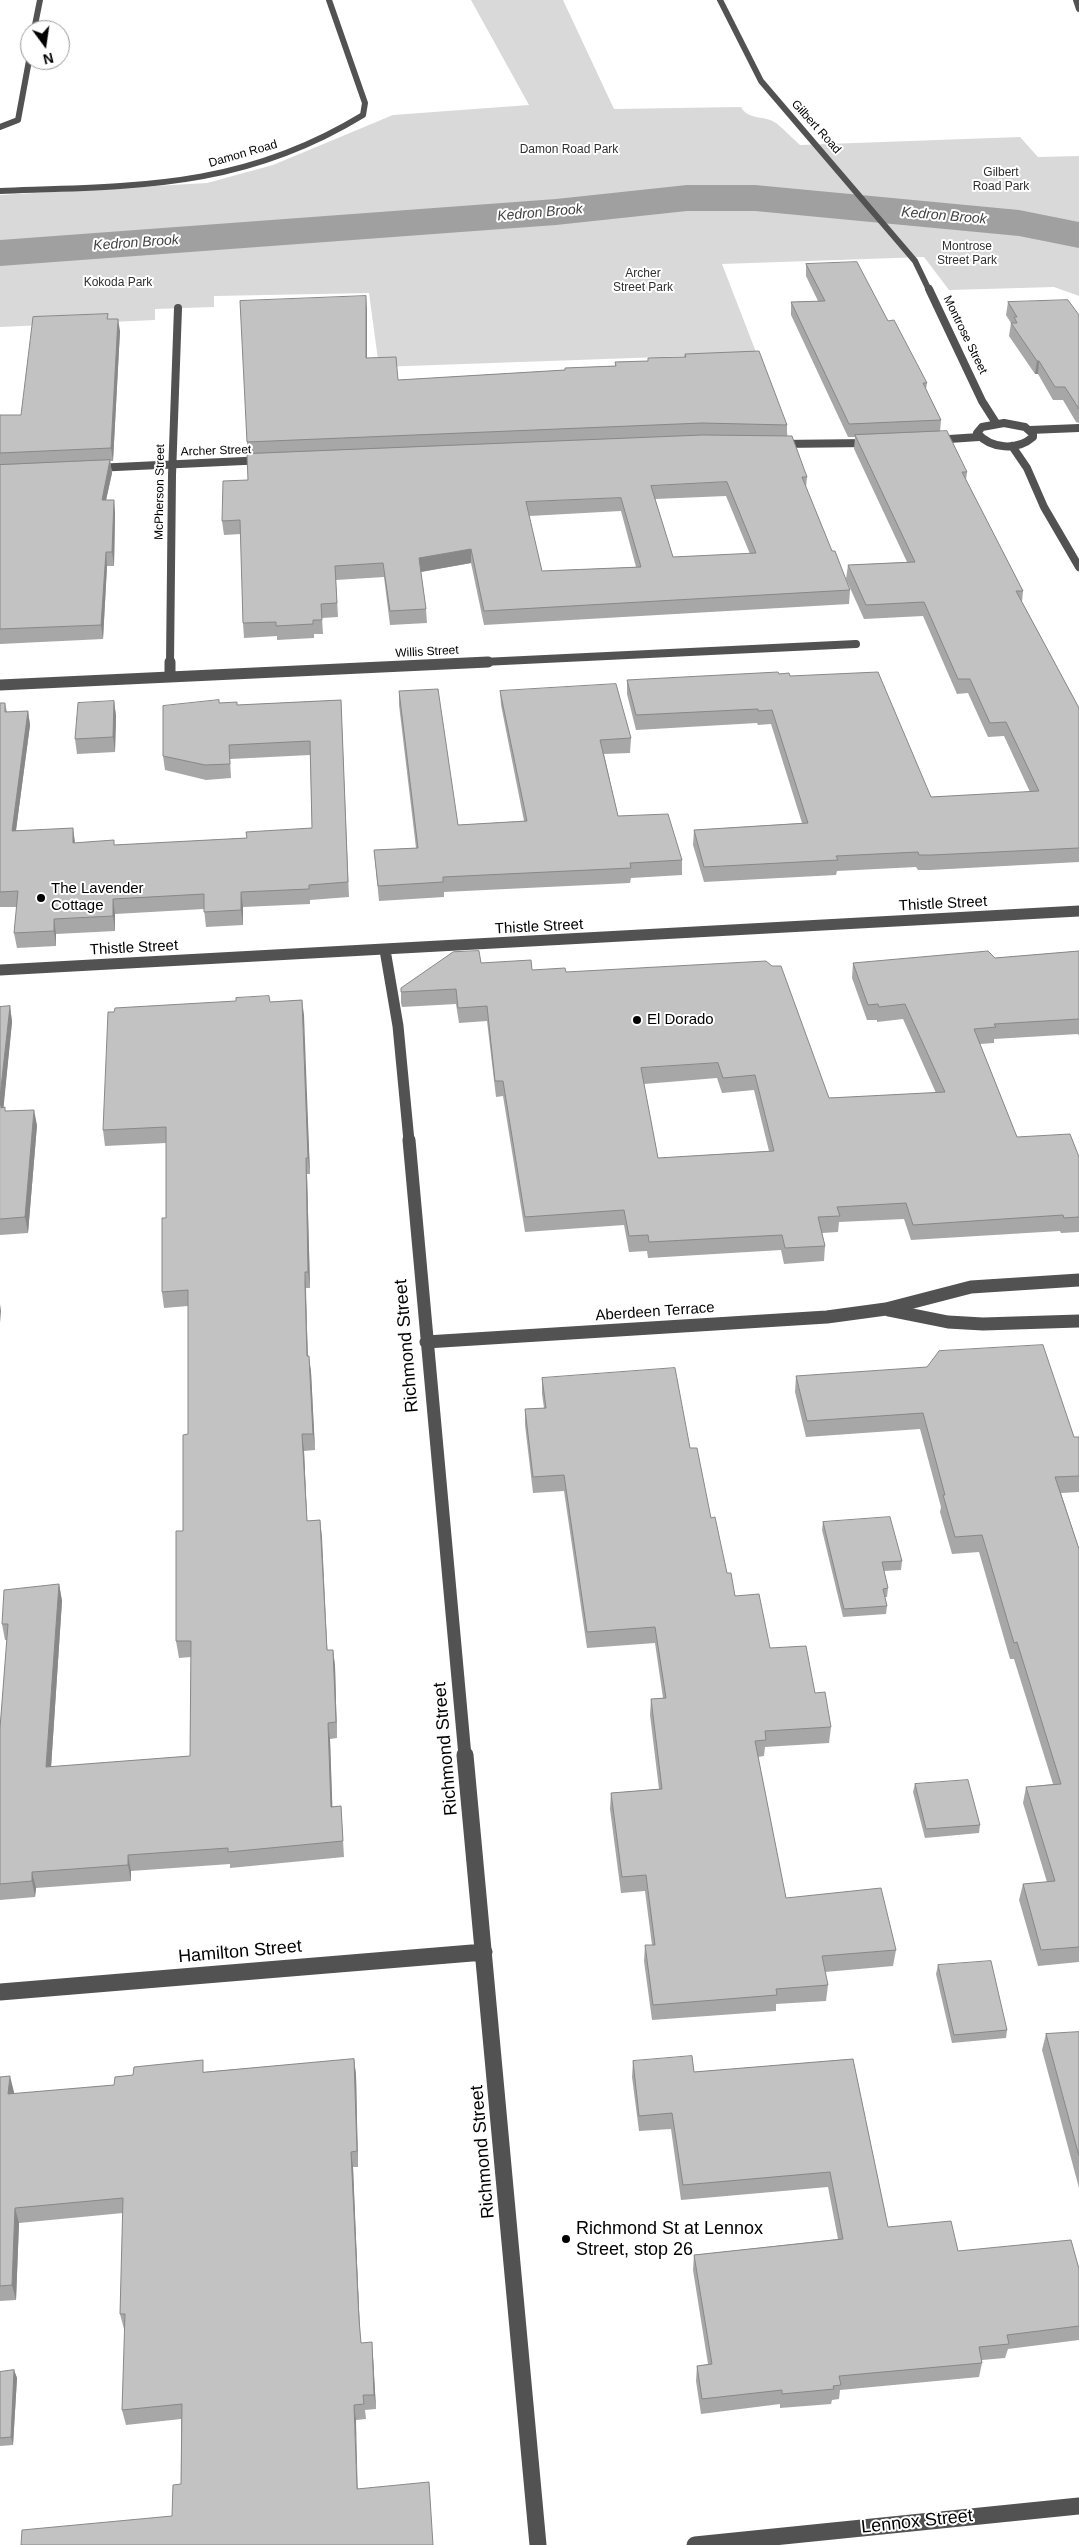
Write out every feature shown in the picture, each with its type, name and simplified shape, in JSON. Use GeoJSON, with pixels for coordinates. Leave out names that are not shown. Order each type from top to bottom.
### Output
{"type":"FeatureCollection","features":[{"type":"Feature","properties":{"kind":"street"},"geometry":{"type":"LineString","coordinates":[[36,20],[40,0]]}},
{"type":"Feature","properties":{"kind":"street","name":"Damon Road"},"geometry":{"type":"LineString","coordinates":[[0,191],[110,185],[204,177],[266,162],[344,127],[363,115],[365,103],[329,0]]}},
{"type":"Feature","properties":{"kind":"street","name":"Gilbert Road"},"geometry":{"type":"LineString","coordinates":[[720,0],[761,80],[912,257]]}},
{"type":"Feature","properties":{"kind":"street"},"geometry":{"type":"LineString","coordinates":[[1076,0],[1079,9]]}},
{"type":"Feature","properties":{"kind":"street"},"geometry":{"type":"LineString","coordinates":[[0,127],[12,124],[19,116],[27,70]]}},
{"type":"Feature","properties":{"kind":"street","name":"Montrose Street"},"geometry":{"type":"LineString","coordinates":[[912,257],[982,401],[996,423]]}},
{"type":"Feature","properties":{"kind":"street","name":"McPherson Street"},"geometry":{"type":"LineString","coordinates":[[170,677],[172,464],[178,308]]}},
{"type":"Feature","properties":{"kind":"street"},"geometry":{"type":"LineString","coordinates":[[979,437],[978,430],[996,423],[1012,423],[1030,430],[1079,428]]}},
{"type":"Feature","properties":{"kind":"street"},"geometry":{"type":"LineString","coordinates":[[929,440],[979,437],[996,445],[1012,446],[1030,440],[1033,434],[1030,430]]}},
{"type":"Feature","properties":{"kind":"street"},"geometry":{"type":"LineString","coordinates":[[768,443],[881,442]]}},
{"type":"Feature","properties":{"kind":"street"},"geometry":{"type":"LineString","coordinates":[[1012,446],[1026,468],[1044,508],[1079,567]]}},
{"type":"Feature","properties":{"kind":"street","name":"Archer Street"},"geometry":{"type":"LineString","coordinates":[[86,468],[271,460]]}},
{"type":"Feature","properties":{"kind":"street","name":"Willis Street"},"geometry":{"type":"LineString","coordinates":[[0,685],[856,644]]}},
{"type":"Feature","properties":{"kind":"street","name":"Thistle Street"},"geometry":{"type":"LineString","coordinates":[[0,970],[1079,911]]}},
{"type":"Feature","properties":{"kind":"street","name":"Richmond Street"},"geometry":{"type":"LineString","coordinates":[[385,950],[398,1026],[538,2545]]}},
{"type":"Feature","properties":{"kind":"street","name":"Aberdeen Terrace"},"geometry":{"type":"LineString","coordinates":[[426,1342],[827,1317],[886,1310],[948,1291],[972,1287],[1079,1280]]}},
{"type":"Feature","properties":{"kind":"street","name":"Aberdeen Terrace"},"geometry":{"type":"LineString","coordinates":[[886,1310],[957,1322],[983,1324],[1079,1321]]}},
{"type":"Feature","properties":{"kind":"street","name":"Hamilton Street"},"geometry":{"type":"LineString","coordinates":[[0,1992],[484,1952]]}},
{"type":"Feature","properties":{"kind":"street","name":"Lennox Street"},"geometry":{"type":"LineString","coordinates":[[695,2545],[1079,2506]]}},
{"type":"Feature","properties":{"kind":"green space"},"geometry":{"type":"Polygon","coordinates":[[[471,0],[563,0],[614,109],[741,107],[748,114],[776,123],[800,145],[1020,137],[1038,157],[1079,156],[1079,296],[1054,287],[949,290],[924,257],[722,264],[788,435],[767,432],[718,355],[379,367],[369,293],[214,296],[214,307],[155,309],[155,320],[0,327],[0,195],[207,183],[273,165],[393,115],[529,105],[471,0]]]}},
{"type":"Feature","properties":{"kind":"building"},"geometry":{"type":"Polygon","coordinates":[[[857,262],[888,321],[894,320],[927,383],[923,383],[941,420],[849,424],[791,302],[825,301],[806,264],[857,262]]]}},
{"type":"Feature","properties":{"kind":"building"},"geometry":{"type":"Polygon","coordinates":[[[366,296],[366,358],[396,357],[398,380],[616,366],[615,362],[648,361],[648,358],[686,357],[685,354],[759,351],[787,425],[702,423],[247,442],[240,301],[366,296]]]}},
{"type":"Feature","properties":{"kind":"building"},"geometry":{"type":"Polygon","coordinates":[[[1068,300],[1079,315],[1079,409],[1065,387],[1055,387],[1039,361],[1037,361],[1011,323],[1017,323],[1014,317],[1017,317],[1008,302],[1068,300]]]}},
{"type":"Feature","properties":{"kind":"building"},"geometry":{"type":"Polygon","coordinates":[[[108,314],[107,319],[118,319],[111,448],[0,453],[0,415],[21,415],[33,317],[108,314]]]}},
{"type":"Feature","properties":{"kind":"building"},"geometry":{"type":"Polygon","coordinates":[[[947,431],[967,472],[962,472],[1023,591],[1016,591],[1079,708],[1079,848],[932,855],[919,855],[918,852],[836,856],[838,860],[704,867],[694,830],[808,823],[772,710],[758,711],[758,709],[636,715],[627,680],[778,672],[779,674],[789,673],[790,676],[878,672],[931,797],[1039,791],[1006,722],[990,723],[970,679],[958,679],[924,602],[866,605],[848,565],[915,562],[855,435],[947,431]]]}},
{"type":"Feature","properties":{"kind":"building"},"geometry":{"type":"Polygon","coordinates":[[[703,435],[792,436],[807,477],[802,477],[850,590],[484,611],[471,549],[419,558],[426,609],[390,611],[383,563],[335,566],[337,603],[321,604],[322,620],[313,620],[313,624],[276,626],[276,622],[243,623],[240,520],[222,521],[223,481],[248,480],[247,454],[703,435]],[[727,482],[651,486],[673,557],[756,553],[727,482]],[[621,498],[526,502],[542,571],[641,567],[621,498]]]}},
{"type":"Feature","properties":{"kind":"building"},"geometry":{"type":"Polygon","coordinates":[[[110,460],[102,500],[114,500],[112,552],[106,552],[101,625],[0,629],[0,465],[110,460]]]}},
{"type":"Feature","properties":{"kind":"building"},"geometry":{"type":"Polygon","coordinates":[[[616,684],[631,738],[600,740],[618,816],[668,814],[682,860],[630,863],[631,868],[443,877],[443,882],[378,886],[374,850],[418,848],[399,691],[438,689],[458,825],[527,821],[500,691],[616,684]]]}},
{"type":"Feature","properties":{"kind":"building"},"geometry":{"type":"Polygon","coordinates":[[[219,700],[219,703],[237,702],[237,705],[341,700],[348,882],[309,885],[309,889],[241,892],[241,910],[204,912],[204,894],[113,899],[113,916],[54,919],[54,931],[14,933],[18,891],[0,892],[0,703],[5,703],[5,712],[28,711],[12,831],[73,828],[73,843],[114,840],[114,845],[247,838],[246,832],[312,828],[310,741],[229,745],[230,764],[205,765],[163,756],[163,706],[219,700]]]}},
{"type":"Feature","properties":{"kind":"building"},"geometry":{"type":"Polygon","coordinates":[[[114,701],[113,737],[75,739],[78,703],[114,701]]]}},
{"type":"Feature","properties":{"kind":"building"},"geometry":{"type":"Polygon","coordinates":[[[479,951],[481,963],[531,960],[532,970],[565,968],[566,972],[766,961],[772,966],[781,966],[829,1098],[945,1092],[905,1004],[879,1007],[878,1004],[868,1005],[853,963],[988,951],[995,958],[1079,951],[1079,1019],[994,1024],[996,1027],[974,1029],[1017,1137],[1070,1134],[1079,1157],[1079,1217],[1064,1218],[1063,1215],[913,1225],[906,1203],[837,1207],[840,1216],[818,1217],[825,1246],[785,1248],[782,1235],[649,1242],[648,1235],[629,1236],[624,1210],[525,1217],[503,1081],[495,1081],[487,1006],[458,1008],[456,989],[401,992],[401,988],[453,952],[479,951]],[[718,1063],[641,1068],[658,1158],[774,1151],[755,1075],[723,1078],[718,1063]]]}},
{"type":"Feature","properties":{"kind":"building"},"geometry":{"type":"Polygon","coordinates":[[[269,996],[270,1002],[302,1000],[308,1158],[306,1158],[308,1272],[305,1272],[305,1285],[307,1356],[309,1356],[313,1434],[302,1434],[307,1521],[320,1520],[327,1650],[333,1650],[336,1722],[328,1723],[331,1807],[341,1806],[343,1841],[228,1852],[228,1848],[128,1855],[128,1865],[32,1872],[32,1881],[0,1884],[0,1728],[8,1624],[2,1624],[4,1590],[59,1584],[46,1767],[190,1756],[191,1641],[176,1641],[176,1531],[183,1531],[183,1435],[188,1434],[188,1290],[162,1292],[162,1218],[166,1218],[166,1127],[103,1130],[108,1012],[114,1012],[115,1008],[236,1001],[236,998],[269,996]]]}},
{"type":"Feature","properties":{"kind":"building"},"geometry":{"type":"Polygon","coordinates":[[[10,1006],[0,1097],[0,1007],[10,1006]]]}},
{"type":"Feature","properties":{"kind":"building"},"geometry":{"type":"Polygon","coordinates":[[[0,1105],[1,1108],[5,1107],[5,1111],[34,1110],[25,1217],[0,1219],[0,1105]]]}},
{"type":"Feature","properties":{"kind":"building"},"geometry":{"type":"Polygon","coordinates":[[[1043,1345],[1074,1437],[1079,1437],[1079,1476],[1055,1477],[1079,1549],[1079,1947],[1041,1950],[1023,1884],[1055,1881],[1026,1787],[1061,1784],[1017,1642],[1014,1643],[982,1535],[955,1537],[923,1413],[807,1421],[796,1376],[927,1367],[939,1351],[1043,1345]]]}},
{"type":"Feature","properties":{"kind":"building"},"geometry":{"type":"Polygon","coordinates":[[[675,1368],[690,1448],[697,1448],[711,1518],[715,1517],[727,1573],[731,1573],[735,1596],[759,1594],[770,1648],[806,1646],[815,1693],[825,1692],[831,1727],[765,1731],[766,1740],[755,1741],[786,1898],[881,1888],[896,1950],[822,1956],[828,1985],[776,1989],[777,1995],[653,2005],[645,1945],[655,1945],[646,1875],[622,1877],[611,1793],[662,1789],[651,1699],[666,1698],[655,1627],[587,1632],[564,1475],[533,1477],[525,1409],[546,1408],[542,1378],[675,1368]]]}},
{"type":"Feature","properties":{"kind":"building"},"geometry":{"type":"Polygon","coordinates":[[[890,1517],[902,1561],[882,1562],[888,1588],[883,1589],[887,1606],[844,1609],[823,1522],[890,1517]]]}},
{"type":"Feature","properties":{"kind":"building"},"geometry":{"type":"Polygon","coordinates":[[[968,1780],[980,1825],[926,1829],[915,1784],[968,1780]]]}},
{"type":"Feature","properties":{"kind":"building"},"geometry":{"type":"Polygon","coordinates":[[[991,1961],[1007,2030],[954,2035],[938,1965],[991,1961]]]}},
{"type":"Feature","properties":{"kind":"building"},"geometry":{"type":"Polygon","coordinates":[[[1079,2032],[1079,2156],[1046,2034],[1079,2032]]]}},
{"type":"Feature","properties":{"kind":"building"},"geometry":{"type":"Polygon","coordinates":[[[692,2056],[694,2072],[853,2059],[888,2227],[951,2221],[958,2251],[1071,2240],[1079,2269],[1079,2326],[1007,2335],[1009,2344],[979,2347],[982,2363],[839,2376],[841,2385],[833,2386],[834,2389],[782,2394],[782,2390],[702,2399],[697,2366],[712,2364],[694,2255],[843,2239],[830,2172],[683,2185],[672,2113],[639,2116],[633,2061],[692,2056]]]}},
{"type":"Feature","properties":{"kind":"building"},"geometry":{"type":"Polygon","coordinates":[[[354,2059],[357,2151],[351,2152],[359,2319],[361,2343],[372,2342],[374,2395],[363,2395],[364,2404],[354,2405],[357,2489],[429,2482],[433,2545],[21,2545],[22,2530],[172,2516],[173,2485],[181,2484],[182,2404],[122,2410],[125,2314],[120,2314],[123,2198],[15,2208],[12,2285],[0,2286],[0,2077],[10,2076],[8,2094],[114,2085],[115,2077],[133,2075],[134,2067],[203,2060],[203,2072],[354,2059]]]}},
{"type":"Feature","properties":{"kind":"building"},"geometry":{"type":"Polygon","coordinates":[[[14,2370],[11,2437],[0,2438],[0,2372],[14,2370]]]}},
{"type":"Feature","properties":{"kind":"waterway","name":"Kedron Brook"},"geometry":{"type":"LineString","coordinates":[[0,253],[556,212],[687,198],[755,198],[1019,223],[1079,235]]}},
{"type":"Feature","properties":{"kind":"place","name":"The Lavender Cottage"},"geometry":{"type":"Point","coordinates":[41,898]}},
{"type":"Feature","properties":{"kind":"place","name":"El Dorado"},"geometry":{"type":"Point","coordinates":[637,1020]}},
{"type":"Feature","properties":{"kind":"place","name":"Richmond St at Lennox Street, stop 26"},"geometry":{"type":"Point","coordinates":[566,2239]}},
{"type":"Feature","properties":{"kind":"park label","name":"Damon Road Park"},"geometry":{"type":"Point","coordinates":[569,150]}},
{"type":"Feature","properties":{"kind":"park label","name":"Gilbert Road Park"},"geometry":{"type":"Point","coordinates":[1001,180]}},
{"type":"Feature","properties":{"kind":"park label","name":"Montrose Street Park"},"geometry":{"type":"Point","coordinates":[967,254]}},
{"type":"Feature","properties":{"kind":"park label","name":"Archer Street Park"},"geometry":{"type":"Point","coordinates":[643,281]}},
{"type":"Feature","properties":{"kind":"park label","name":"Kokoda Park"},"geometry":{"type":"Point","coordinates":[118,283]}}]}
